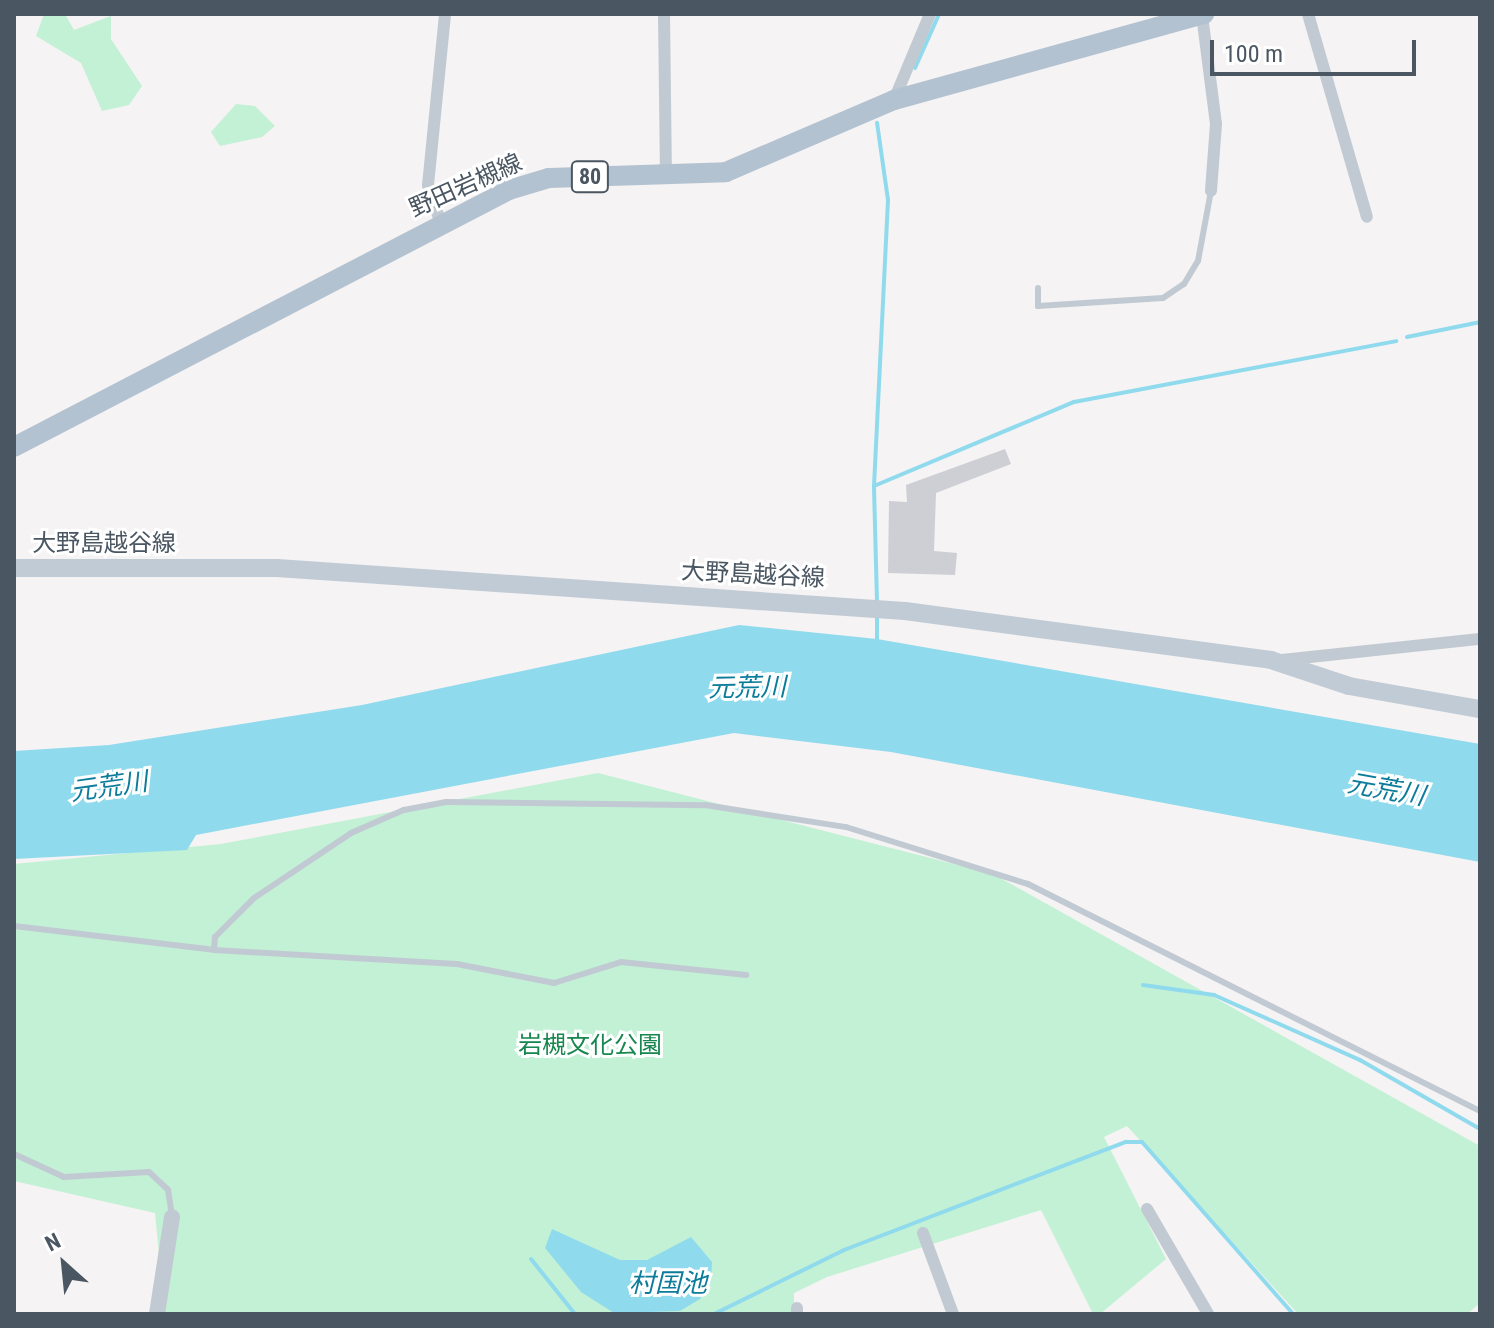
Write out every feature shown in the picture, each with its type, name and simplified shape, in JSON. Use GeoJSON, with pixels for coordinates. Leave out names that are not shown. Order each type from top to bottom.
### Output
{"type":"FeatureCollection","features":[{"type":"Feature","properties":{"kind":"main road","name":"野田岩槻線"},"geometry":{"type":"LineString","coordinates":[[14,447],[441,224],[549,178],[666,177],[761,161],[894,100],[1203,14]]}},
{"type":"Feature","properties":{"kind":"main road","name":"大野島越谷線"},"geometry":{"type":"LineString","coordinates":[[14,568],[277,568],[819,603],[1271,660],[1349,686],[1480,709]]}},
{"type":"Feature","properties":{"kind":"street"},"geometry":{"type":"LineString","coordinates":[[441,224],[428,185],[445,14]]}},
{"type":"Feature","properties":{"kind":"street"},"geometry":{"type":"LineString","coordinates":[[664,14],[666,177]]}},
{"type":"Feature","properties":{"kind":"street"},"geometry":{"type":"LineString","coordinates":[[894,100],[930,14]]}},
{"type":"Feature","properties":{"kind":"street"},"geometry":{"type":"LineString","coordinates":[[1203,14],[1216,124],[1211,191]]}},
{"type":"Feature","properties":{"kind":"street"},"geometry":{"type":"LineString","coordinates":[[1308,14],[1367,217]]}},
{"type":"Feature","properties":{"kind":"street"},"geometry":{"type":"LineString","coordinates":[[1271,660],[1480,639]]}},
{"type":"Feature","properties":{"kind":"street"},"geometry":{"type":"LineString","coordinates":[[1147,1209],[1208,1314]]}},
{"type":"Feature","properties":{"kind":"street"},"geometry":{"type":"LineString","coordinates":[[157,1314],[172,1217]]}},
{"type":"Feature","properties":{"kind":"street"},"geometry":{"type":"LineString","coordinates":[[923,1233],[953,1314]]}},
{"type":"Feature","properties":{"kind":"lane"},"geometry":{"type":"LineString","coordinates":[[1038,288],[1038,306],[1163,298],[1184,284],[1198,261],[1211,191]]}},
{"type":"Feature","properties":{"kind":"lane"},"geometry":{"type":"LineString","coordinates":[[214,950],[215,937],[254,898],[351,833],[404,810],[446,802],[705,805],[846,827],[1028,884],[1480,1111]]}},
{"type":"Feature","properties":{"kind":"lane"},"geometry":{"type":"LineString","coordinates":[[14,926],[214,950],[457,964],[554,983],[621,962],[746,975]]}},
{"type":"Feature","properties":{"kind":"lane"},"geometry":{"type":"LineString","coordinates":[[14,1154],[64,1177],[149,1172],[168,1190],[172,1217]]}},
{"type":"Feature","properties":{"kind":"green space"},"geometry":{"type":"Polygon","coordinates":[[[44,14],[65,14],[74,30],[111,16],[111,39],[142,86],[129,105],[102,111],[81,63],[36,36],[44,14]]]}},
{"type":"Feature","properties":{"kind":"green space"},"geometry":{"type":"Polygon","coordinates":[[[236,104],[255,106],[275,126],[262,137],[220,146],[211,132],[236,104]]]}},
{"type":"Feature","properties":{"kind":"green space","name":"岩槻文化公園"},"geometry":{"type":"Polygon","coordinates":[[[598,773],[993,874],[1480,1146],[1480,1303],[1467,1314],[1298,1314],[1127,1126],[1104,1137],[1166,1259],[1100,1314],[1093,1314],[1041,1210],[827,1277],[794,1293],[794,1314],[165,1314],[155,1213],[14,1181],[14,864],[221,844],[598,773]]]}},
{"type":"Feature","properties":{"kind":"water","name":"元荒川"},"geometry":{"type":"Polygon","coordinates":[[[739,625],[877,639],[1480,744],[1480,862],[891,752],[734,733],[196,835],[187,850],[14,859],[14,751],[109,745],[362,705],[739,625]]]}},
{"type":"Feature","properties":{"kind":"water","name":"村国池"},"geometry":{"type":"Polygon","coordinates":[[[552,1229],[620,1260],[647,1260],[691,1237],[712,1262],[711,1282],[700,1299],[680,1311],[614,1313],[581,1292],[545,1248],[552,1229]]]}},
{"type":"Feature","properties":{"kind":"building"},"geometry":{"type":"Polygon","coordinates":[[[1005,449],[1011,464],[936,493],[934,551],[957,553],[955,575],[888,573],[889,501],[907,502],[906,485],[1005,449]]]}},
{"type":"Feature","properties":{"kind":"waterway"},"geometry":{"type":"LineString","coordinates":[[915,68],[939,14]]}},
{"type":"Feature","properties":{"kind":"waterway"},"geometry":{"type":"LineString","coordinates":[[877,123],[888,200],[874,486],[877,602]]}},
{"type":"Feature","properties":{"kind":"waterway"},"geometry":{"type":"LineString","coordinates":[[1407,337],[1480,322]]}},
{"type":"Feature","properties":{"kind":"waterway"},"geometry":{"type":"LineString","coordinates":[[874,486],[1074,402],[1396,341]]}},
{"type":"Feature","properties":{"kind":"waterway"},"geometry":{"type":"LineString","coordinates":[[877,615],[877,642]]}},
{"type":"Feature","properties":{"kind":"waterway"},"geometry":{"type":"LineString","coordinates":[[1143,985],[1214,995],[1360,1060],[1480,1129]]}},
{"type":"Feature","properties":{"kind":"waterway"},"geometry":{"type":"LineString","coordinates":[[714,1314],[844,1250],[1126,1142],[1142,1142],[1293,1314]]}},
{"type":"Feature","properties":{"kind":"waterway"},"geometry":{"type":"LineString","coordinates":[[531,1259],[575,1314]]}}]}
